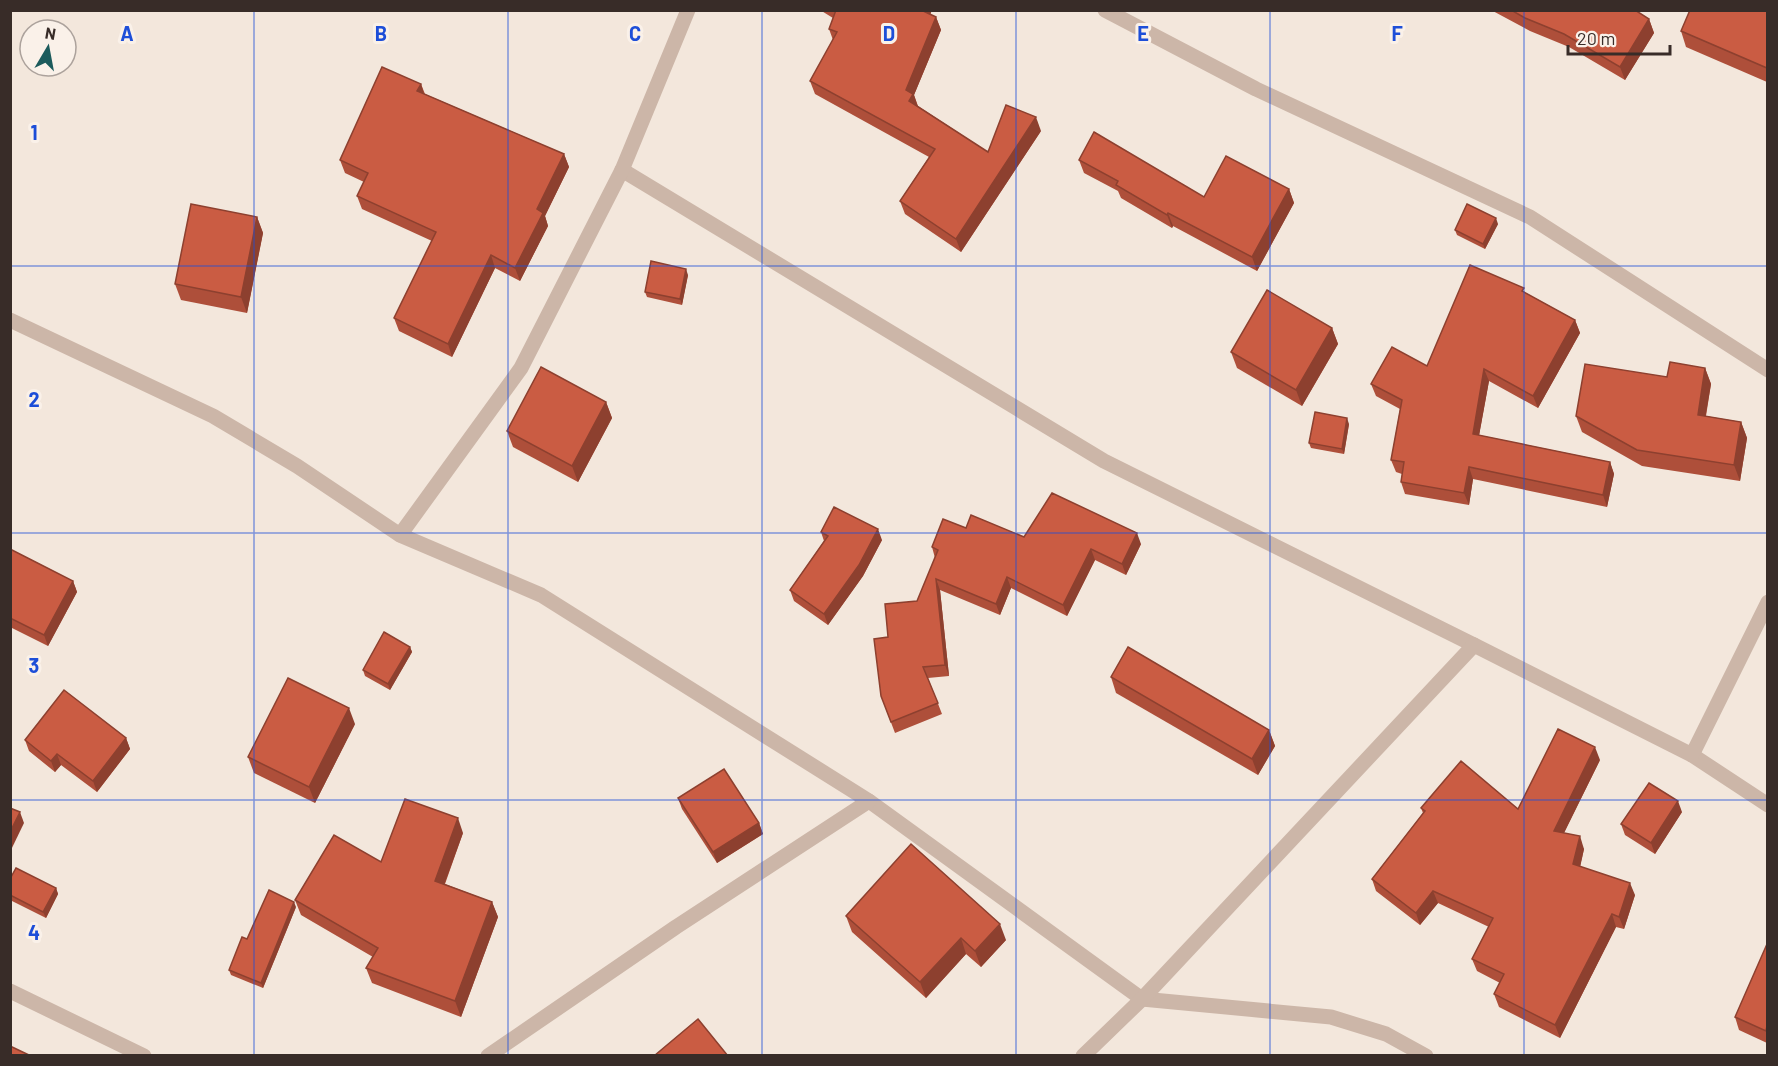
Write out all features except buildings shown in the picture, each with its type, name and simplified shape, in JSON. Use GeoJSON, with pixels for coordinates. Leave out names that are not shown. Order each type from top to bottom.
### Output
{"type":"FeatureCollection","features":[{"type":"Feature","properties":{"kind":"street"},"geometry":{"type":"LineString","coordinates":[[400,535],[521,368],[622,170],[688,10]]}},
{"type":"Feature","properties":{"kind":"street"},"geometry":{"type":"LineString","coordinates":[[1105,10],[1256,89],[1530,217],[1767,370]]}},
{"type":"Feature","properties":{"kind":"street"},"geometry":{"type":"LineString","coordinates":[[622,170],[1104,461],[1692,755],[1767,805]]}},
{"type":"Feature","properties":{"kind":"street"},"geometry":{"type":"LineString","coordinates":[[10,320],[213,416],[297,466],[400,535],[541,595],[869,801],[1142,999],[1331,1017],[1386,1034],[1426,1056]]}},
{"type":"Feature","properties":{"kind":"street"},"geometry":{"type":"LineString","coordinates":[[1692,755],[1767,602]]}},
{"type":"Feature","properties":{"kind":"street"},"geometry":{"type":"LineString","coordinates":[[1083,1056],[1142,999],[1474,645]]}},
{"type":"Feature","properties":{"kind":"street"},"geometry":{"type":"LineString","coordinates":[[488,1056],[676,927],[869,801]]}},
{"type":"Feature","properties":{"kind":"street"},"geometry":{"type":"LineString","coordinates":[[10,991],[144,1056]]}}]}
